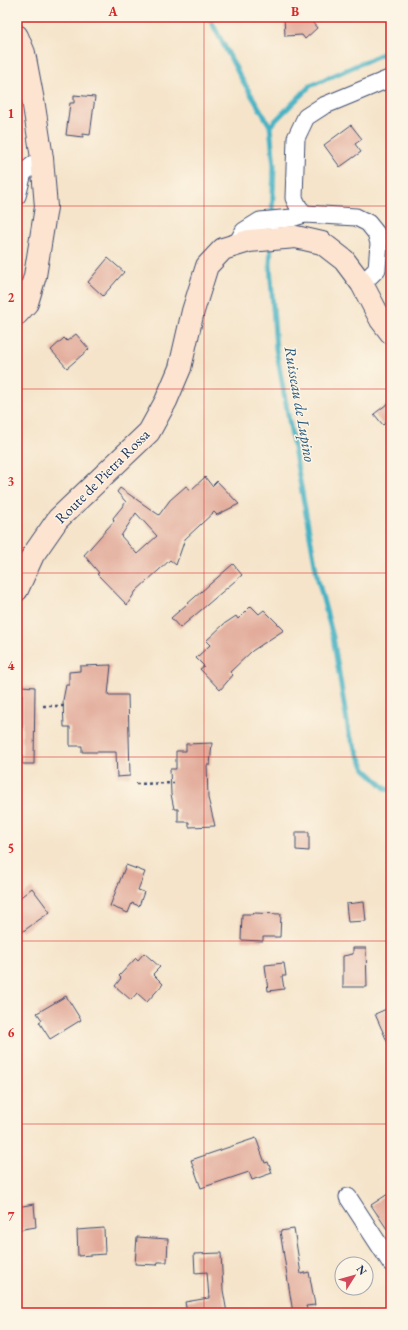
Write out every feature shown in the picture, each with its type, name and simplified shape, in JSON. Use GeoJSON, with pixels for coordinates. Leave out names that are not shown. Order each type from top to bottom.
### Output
{"type":"FeatureCollection","features":[{"type":"Feature","properties":{"kind":"street"},"geometry":{"type":"LineString","coordinates":[[17,36],[24,54],[34,106],[42,158],[46,207],[35,276],[27,303],[17,314]]}},
{"type":"Feature","properties":{"kind":"street"},"geometry":{"type":"LineString","coordinates":[[305,214],[299,208],[294,198],[296,138],[306,117],[323,106],[391,78]]}},
{"type":"Feature","properties":{"kind":"street"},"geometry":{"type":"LineString","coordinates":[[17,196],[23,173],[42,158]]}},
{"type":"Feature","properties":{"kind":"street"},"geometry":{"type":"LineString","coordinates":[[242,243],[244,231],[260,221],[282,220],[305,214],[356,217],[368,223],[376,233],[379,243],[377,269],[362,284]]}},
{"type":"Feature","properties":{"kind":"street","name":"Route de Pietra Rossa"},"geometry":{"type":"LineString","coordinates":[[17,590],[33,555],[58,519],[149,432],[166,401],[180,368],[193,311],[207,266],[223,249],[242,243],[296,237],[322,243],[344,260],[362,284],[381,320],[391,333]]}},
{"type":"Feature","properties":{"kind":"street"},"geometry":{"type":"LineString","coordinates":[[348,1197],[391,1263]]}},
{"type":"Feature","properties":{"kind":"path"},"geometry":{"type":"LineString","coordinates":[[43,706],[67,706]]}},
{"type":"Feature","properties":{"kind":"path"},"geometry":{"type":"LineString","coordinates":[[136,784],[174,783]]}},
{"type":"Feature","properties":{"kind":"building"},"geometry":{"type":"Polygon","coordinates":[[[284,17],[308,17],[317,28],[305,39],[302,35],[285,36],[284,17]]]}},
{"type":"Feature","properties":{"kind":"building"},"geometry":{"type":"Polygon","coordinates":[[[74,95],[95,97],[90,135],[83,134],[83,137],[66,135],[70,103],[74,103],[74,95]]]}},
{"type":"Feature","properties":{"kind":"building"},"geometry":{"type":"Polygon","coordinates":[[[351,125],[362,139],[355,144],[361,152],[340,167],[324,145],[351,125]]]}},
{"type":"Feature","properties":{"kind":"building"},"geometry":{"type":"Polygon","coordinates":[[[108,258],[124,272],[103,296],[88,282],[108,258]]]}},
{"type":"Feature","properties":{"kind":"building"},"geometry":{"type":"Polygon","coordinates":[[[76,334],[89,349],[67,368],[51,350],[64,338],[67,341],[76,334]]]}},
{"type":"Feature","properties":{"kind":"building"},"geometry":{"type":"Polygon","coordinates":[[[391,401],[391,418],[383,425],[374,414],[391,401]]]}},
{"type":"Feature","properties":{"kind":"building"},"geometry":{"type":"Polygon","coordinates":[[[205,477],[212,486],[217,481],[239,504],[217,515],[214,512],[185,539],[176,565],[170,560],[136,591],[127,605],[97,574],[99,573],[84,555],[114,521],[113,518],[126,502],[117,492],[120,488],[159,515],[170,500],[186,486],[191,490],[205,477]],[[136,513],[121,536],[137,554],[157,536],[136,513]]]}},
{"type":"Feature","properties":{"kind":"building"},"geometry":{"type":"Polygon","coordinates":[[[233,564],[242,575],[180,628],[171,618],[233,564]]]}},
{"type":"Feature","properties":{"kind":"building"},"geometry":{"type":"Polygon","coordinates":[[[251,606],[259,614],[264,610],[284,630],[252,651],[230,672],[233,675],[220,690],[200,669],[204,666],[196,658],[210,645],[206,641],[224,624],[236,616],[238,619],[251,606]]]}},
{"type":"Feature","properties":{"kind":"building"},"geometry":{"type":"Polygon","coordinates":[[[111,665],[108,695],[128,695],[130,776],[117,777],[116,752],[82,752],[82,746],[70,746],[70,727],[64,727],[63,700],[66,685],[69,685],[69,672],[80,671],[80,666],[111,665]]]}},
{"type":"Feature","properties":{"kind":"building"},"geometry":{"type":"Polygon","coordinates":[[[22,686],[35,687],[34,764],[22,764],[22,686]]]}},
{"type":"Feature","properties":{"kind":"building"},"geometry":{"type":"Polygon","coordinates":[[[212,743],[210,765],[207,765],[208,798],[215,826],[189,827],[189,822],[178,822],[178,809],[174,809],[171,794],[170,769],[176,769],[176,751],[186,751],[186,744],[212,743]]]}},
{"type":"Feature","properties":{"kind":"building"},"geometry":{"type":"Polygon","coordinates":[[[296,832],[309,832],[309,851],[296,850],[296,832]]]}},
{"type":"Feature","properties":{"kind":"building"},"geometry":{"type":"Polygon","coordinates":[[[126,865],[145,872],[138,890],[144,892],[139,906],[132,903],[128,913],[110,906],[126,865]]]}},
{"type":"Feature","properties":{"kind":"building"},"geometry":{"type":"Polygon","coordinates":[[[32,888],[50,912],[22,932],[17,926],[17,900],[32,888]]]}},
{"type":"Feature","properties":{"kind":"building"},"geometry":{"type":"Polygon","coordinates":[[[364,902],[366,921],[348,922],[346,904],[364,902]]]}},
{"type":"Feature","properties":{"kind":"building"},"geometry":{"type":"Polygon","coordinates":[[[242,914],[281,914],[280,937],[263,937],[263,941],[241,940],[242,914]]]}},
{"type":"Feature","properties":{"kind":"building"},"geometry":{"type":"Polygon","coordinates":[[[353,948],[366,948],[367,987],[343,987],[343,956],[353,954],[353,948]]]}},
{"type":"Feature","properties":{"kind":"building"},"geometry":{"type":"Polygon","coordinates":[[[144,953],[160,967],[153,974],[163,984],[147,1002],[137,993],[131,1000],[115,986],[121,978],[119,976],[136,958],[138,960],[144,953]]]}},
{"type":"Feature","properties":{"kind":"building"},"geometry":{"type":"Polygon","coordinates":[[[284,963],[286,976],[282,976],[284,989],[268,991],[265,965],[284,963]]]}},
{"type":"Feature","properties":{"kind":"building"},"geometry":{"type":"Polygon","coordinates":[[[66,996],[81,1020],[50,1039],[39,1022],[42,1020],[37,1013],[66,996]]]}},
{"type":"Feature","properties":{"kind":"building"},"geometry":{"type":"Polygon","coordinates":[[[391,1007],[391,1050],[375,1014],[391,1007]]]}},
{"type":"Feature","properties":{"kind":"building"},"geometry":{"type":"Polygon","coordinates":[[[256,1138],[265,1163],[268,1162],[272,1173],[252,1180],[249,1172],[201,1188],[191,1160],[256,1138]]]}},
{"type":"Feature","properties":{"kind":"building"},"geometry":{"type":"Polygon","coordinates":[[[391,1192],[391,1235],[371,1205],[391,1192]]]}},
{"type":"Feature","properties":{"kind":"building"},"geometry":{"type":"Polygon","coordinates":[[[34,1204],[36,1227],[17,1230],[17,1207],[34,1204]]]}},
{"type":"Feature","properties":{"kind":"building"},"geometry":{"type":"Polygon","coordinates":[[[104,1228],[105,1254],[78,1256],[77,1230],[104,1228]]]}},
{"type":"Feature","properties":{"kind":"building"},"geometry":{"type":"Polygon","coordinates":[[[294,1229],[301,1274],[309,1272],[315,1305],[306,1306],[308,1313],[293,1313],[280,1231],[294,1229]]]}},
{"type":"Feature","properties":{"kind":"building"},"geometry":{"type":"Polygon","coordinates":[[[137,1237],[168,1239],[167,1262],[158,1262],[157,1265],[135,1264],[137,1237]]]}},
{"type":"Feature","properties":{"kind":"building"},"geometry":{"type":"Polygon","coordinates":[[[221,1253],[223,1290],[227,1313],[187,1313],[185,1302],[209,1298],[207,1272],[195,1273],[194,1254],[221,1253]]]}},
{"type":"Feature","properties":{"kind":"waterway","name":"Ruisseau de Lupino"},"geometry":{"type":"LineString","coordinates":[[209,17],[240,76],[270,126],[274,166],[272,218]]}},
{"type":"Feature","properties":{"kind":"waterway"},"geometry":{"type":"LineString","coordinates":[[270,126],[310,86],[391,50]]}},
{"type":"Feature","properties":{"kind":"waterway","name":"Ruisseau de Lupino"},"geometry":{"type":"LineString","coordinates":[[271,244],[270,265],[276,349],[318,580],[333,637],[349,734],[365,769],[385,788],[391,791]]}}]}
